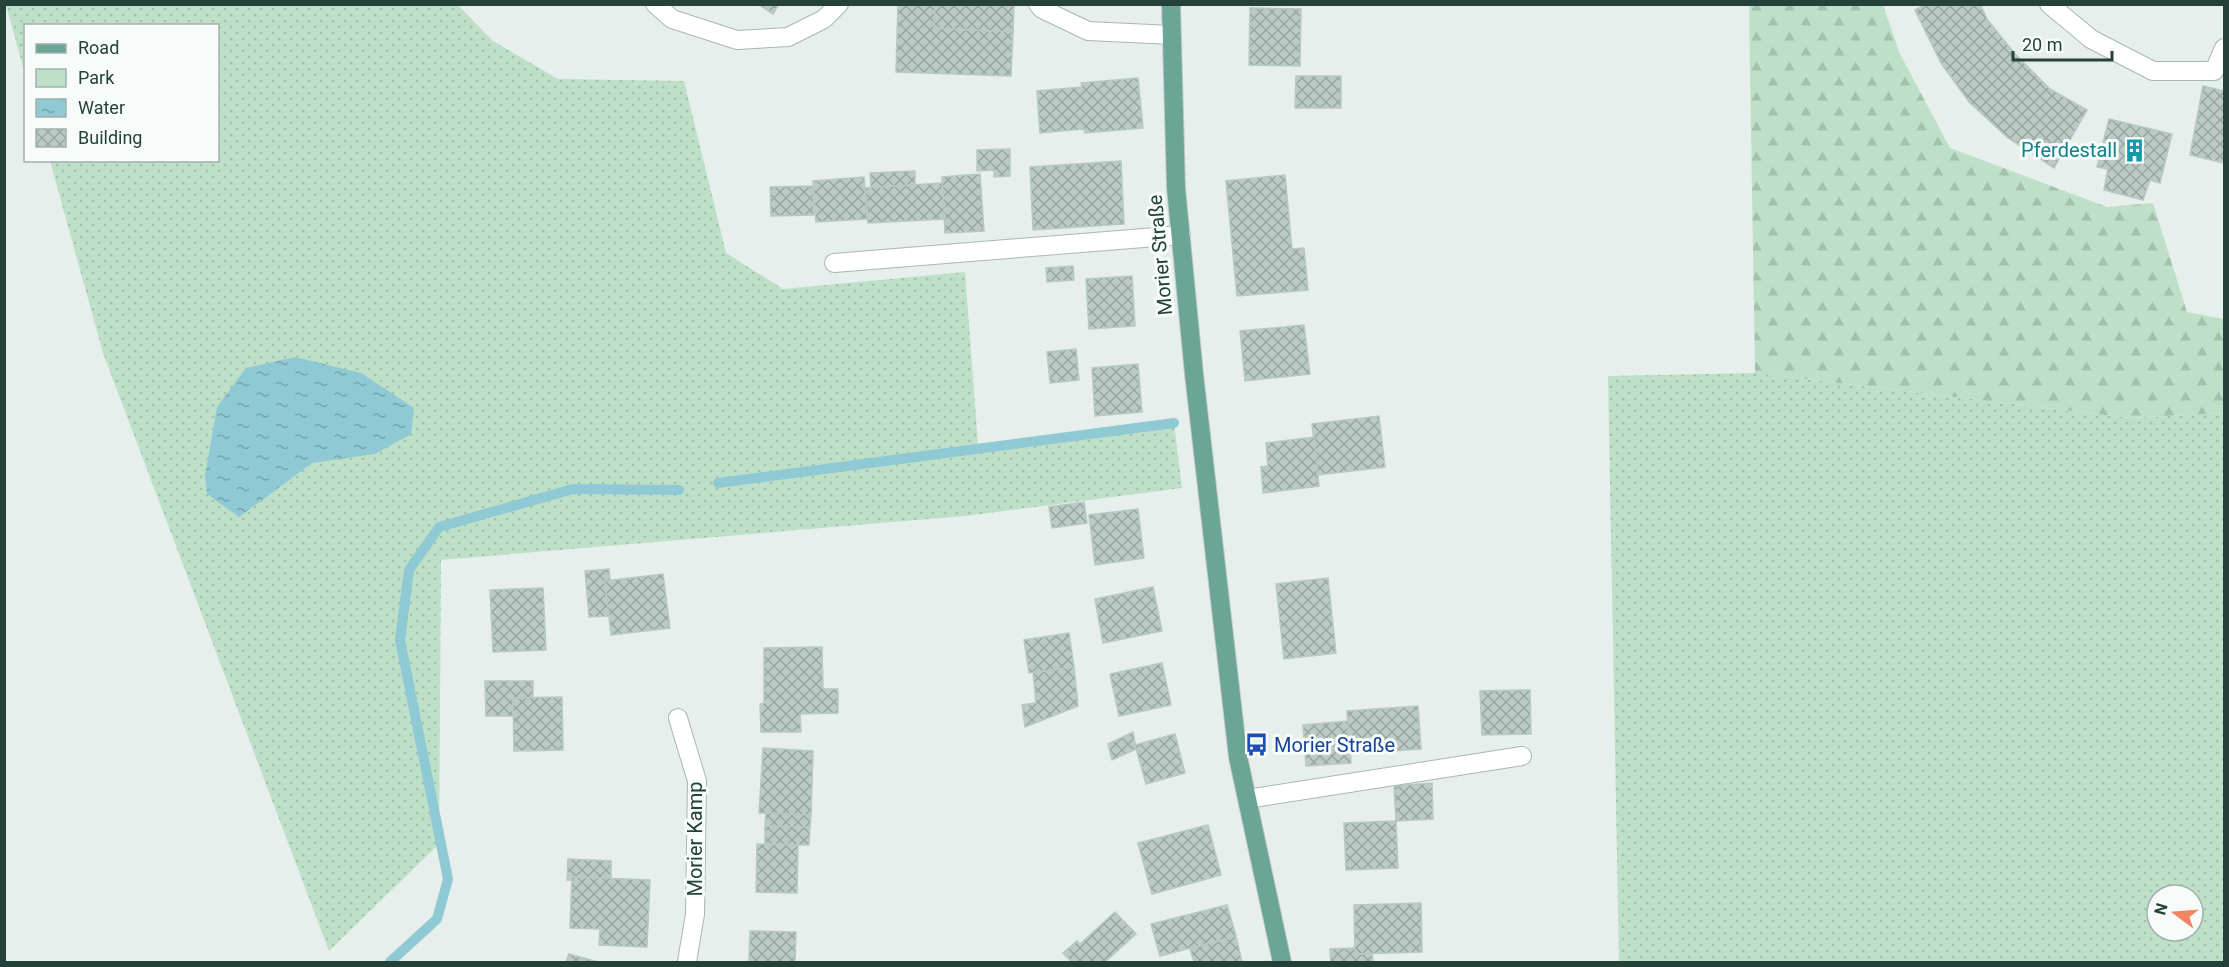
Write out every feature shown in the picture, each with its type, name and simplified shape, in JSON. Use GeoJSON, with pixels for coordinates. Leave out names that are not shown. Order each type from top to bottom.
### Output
{"type":"FeatureCollection","features":[{"type":"Feature","properties":{"kind":"main road","name":"Morier Straße"},"geometry":{"type":"LineString","coordinates":[[1171,4],[1176,188],[1194,374],[1238,757],[1282,963]]}},
{"type":"Feature","properties":{"kind":"street"},"geometry":{"type":"LineString","coordinates":[[655,4],[672,19],[736,40],[788,37],[824,19],[839,4]]}},
{"type":"Feature","properties":{"kind":"street"},"geometry":{"type":"LineString","coordinates":[[1038,4],[1042,9],[1088,31],[1172,35]]}},
{"type":"Feature","properties":{"kind":"street"},"geometry":{"type":"LineString","coordinates":[[2049,4],[2091,39],[2153,70],[2214,71],[2224,48]]}},
{"type":"Feature","properties":{"kind":"street"},"geometry":{"type":"LineString","coordinates":[[834,263],[1181,235]]}},
{"type":"Feature","properties":{"kind":"street","name":"Morier Kamp"},"geometry":{"type":"LineString","coordinates":[[678,718],[697,781],[695,914],[687,963]]}},
{"type":"Feature","properties":{"kind":"street"},"geometry":{"type":"LineString","coordinates":[[1247,799],[1522,756]]}},
{"type":"Feature","properties":{"kind":"green space"},"geometry":{"type":"Polygon","coordinates":[[[6,5],[458,5],[493,41],[558,79],[684,81],[726,253],[783,289],[965,272],[978,445],[1174,423],[1182,488],[965,516],[441,560],[439,844],[329,951],[103,353],[50,162],[219,162],[219,24],[24,24],[24,70],[6,5]]]}},
{"type":"Feature","properties":{"kind":"green space"},"geometry":{"type":"Polygon","coordinates":[[[1749,5],[1883,5],[1900,54],[1950,148],[2107,207],[2153,203],[2187,312],[2224,319],[2224,413],[2130,418],[1755,373],[1749,5]]]}},
{"type":"Feature","properties":{"kind":"green space"},"geometry":{"type":"Polygon","coordinates":[[[1755,373],[2130,418],[2224,413],[2224,962],[1619,962],[1608,376],[1755,373]]]}},
{"type":"Feature","properties":{"kind":"water"},"geometry":{"type":"Polygon","coordinates":[[[295,357],[361,373],[414,408],[411,434],[375,454],[312,463],[239,517],[207,494],[205,475],[217,407],[246,368],[295,357]]]}},
{"type":"Feature","properties":{"kind":"building"},"geometry":{"type":"Polygon","coordinates":[[[758,4],[779,4],[773,14],[758,4]]]}},
{"type":"Feature","properties":{"kind":"building"},"geometry":{"type":"Polygon","coordinates":[[[898,4],[935,4],[934,28],[1013,32],[1011,76],[896,72],[898,4]]]}},
{"type":"Feature","properties":{"kind":"building"},"geometry":{"type":"Polygon","coordinates":[[[935,4],[1014,4],[1013,32],[934,28],[935,4]]]}},
{"type":"Feature","properties":{"kind":"building"},"geometry":{"type":"Polygon","coordinates":[[[1926,4],[1980,4],[1987,19],[2015,54],[2050,89],[2087,110],[2054,168],[2008,138],[1969,102],[1941,63],[1915,10],[1926,4]]]}},
{"type":"Feature","properties":{"kind":"building"},"geometry":{"type":"Polygon","coordinates":[[[1250,8],[1301,9],[1300,66],[1249,65],[1250,8]]]}},
{"type":"Feature","properties":{"kind":"building"},"geometry":{"type":"Polygon","coordinates":[[[1296,76],[1341,76],[1341,108],[1295,108],[1296,76]]]}},
{"type":"Feature","properties":{"kind":"building"},"geometry":{"type":"Polygon","coordinates":[[[1138,78],[1143,128],[1085,133],[1084,129],[1040,133],[1037,91],[1082,87],[1081,83],[1138,78]]]}},
{"type":"Feature","properties":{"kind":"building"},"geometry":{"type":"Polygon","coordinates":[[[2203,86],[2224,91],[2224,163],[2190,155],[2203,86]]]}},
{"type":"Feature","properties":{"kind":"building","name":"Pferdestall"},"geometry":{"type":"Polygon","coordinates":[[[2109,119],[2172,134],[2160,183],[2150,180],[2143,200],[2104,190],[2108,169],[2097,167],[2109,119]]]}},
{"type":"Feature","properties":{"kind":"building"},"geometry":{"type":"Polygon","coordinates":[[[1010,149],[1010,176],[994,177],[994,170],[977,171],[977,150],[1010,149]]]}},
{"type":"Feature","properties":{"kind":"building"},"geometry":{"type":"Polygon","coordinates":[[[1121,161],[1124,224],[1033,230],[1030,167],[1121,161]]]}},
{"type":"Feature","properties":{"kind":"building"},"geometry":{"type":"Polygon","coordinates":[[[915,171],[915,185],[871,188],[870,173],[915,171]]]}},
{"type":"Feature","properties":{"kind":"building"},"geometry":{"type":"Polygon","coordinates":[[[980,174],[984,231],[945,233],[942,177],[980,174]]]}},
{"type":"Feature","properties":{"kind":"building"},"geometry":{"type":"Polygon","coordinates":[[[1285,175],[1292,249],[1304,248],[1308,290],[1237,296],[1226,181],[1285,175]]]}},
{"type":"Feature","properties":{"kind":"building"},"geometry":{"type":"Polygon","coordinates":[[[864,177],[867,219],[816,222],[813,181],[864,177]]]}},
{"type":"Feature","properties":{"kind":"building"},"geometry":{"type":"Polygon","coordinates":[[[942,183],[945,219],[868,223],[865,188],[942,183]]]}},
{"type":"Feature","properties":{"kind":"building"},"geometry":{"type":"Polygon","coordinates":[[[813,186],[814,215],[771,216],[770,187],[813,186]]]}},
{"type":"Feature","properties":{"kind":"building"},"geometry":{"type":"Polygon","coordinates":[[[1073,266],[1074,280],[1047,282],[1046,268],[1073,266]]]}},
{"type":"Feature","properties":{"kind":"building"},"geometry":{"type":"Polygon","coordinates":[[[1132,276],[1135,326],[1089,329],[1086,279],[1132,276]]]}},
{"type":"Feature","properties":{"kind":"building"},"geometry":{"type":"Polygon","coordinates":[[[1304,325],[1310,374],[1245,381],[1240,331],[1304,325]]]}},
{"type":"Feature","properties":{"kind":"building"},"geometry":{"type":"Polygon","coordinates":[[[1076,349],[1079,380],[1050,383],[1047,352],[1076,349]]]}},
{"type":"Feature","properties":{"kind":"building"},"geometry":{"type":"Polygon","coordinates":[[[1138,364],[1142,412],[1095,416],[1092,368],[1138,364]]]}},
{"type":"Feature","properties":{"kind":"building"},"geometry":{"type":"Polygon","coordinates":[[[1379,416],[1385,467],[1318,475],[1312,424],[1379,416]]]}},
{"type":"Feature","properties":{"kind":"building"},"geometry":{"type":"Polygon","coordinates":[[[1314,437],[1319,486],[1263,493],[1261,467],[1268,466],[1266,443],[1314,437]]]}},
{"type":"Feature","properties":{"kind":"building"},"geometry":{"type":"Polygon","coordinates":[[[1084,502],[1087,523],[1052,528],[1049,507],[1084,502]]]}},
{"type":"Feature","properties":{"kind":"building"},"geometry":{"type":"Polygon","coordinates":[[[1138,509],[1144,558],[1095,565],[1089,515],[1138,509]]]}},
{"type":"Feature","properties":{"kind":"building"},"geometry":{"type":"Polygon","coordinates":[[[609,569],[610,580],[605,581],[609,616],[589,617],[585,571],[609,569]]]}},
{"type":"Feature","properties":{"kind":"building"},"geometry":{"type":"Polygon","coordinates":[[[663,574],[670,628],[611,635],[605,581],[663,574]]]}},
{"type":"Feature","properties":{"kind":"building"},"geometry":{"type":"Polygon","coordinates":[[[1328,578],[1336,653],[1284,659],[1276,584],[1328,578]]]}},
{"type":"Feature","properties":{"kind":"building"},"geometry":{"type":"Polygon","coordinates":[[[1153,587],[1162,631],[1103,643],[1095,599],[1153,587]]]}},
{"type":"Feature","properties":{"kind":"building"},"geometry":{"type":"Polygon","coordinates":[[[543,588],[546,650],[493,652],[490,590],[543,588]]]}},
{"type":"Feature","properties":{"kind":"building"},"geometry":{"type":"Polygon","coordinates":[[[1069,633],[1074,667],[1029,673],[1024,640],[1069,633]]]}},
{"type":"Feature","properties":{"kind":"building"},"geometry":{"type":"Polygon","coordinates":[[[822,647],[823,689],[838,689],[838,713],[800,714],[801,732],[761,732],[760,704],[764,703],[764,648],[822,647]]]}},
{"type":"Feature","properties":{"kind":"building"},"geometry":{"type":"Polygon","coordinates":[[[1162,663],[1171,705],[1119,716],[1110,674],[1162,663]]]}},
{"type":"Feature","properties":{"kind":"building"},"geometry":{"type":"Polygon","coordinates":[[[1074,667],[1078,706],[1025,727],[1022,705],[1036,703],[1033,673],[1074,667]]]}},
{"type":"Feature","properties":{"kind":"building"},"geometry":{"type":"Polygon","coordinates":[[[485,681],[533,681],[533,698],[513,698],[513,716],[486,716],[485,681]]]}},
{"type":"Feature","properties":{"kind":"building"},"geometry":{"type":"Polygon","coordinates":[[[1530,690],[1531,734],[1482,735],[1480,691],[1530,690]]]}},
{"type":"Feature","properties":{"kind":"building"},"geometry":{"type":"Polygon","coordinates":[[[562,697],[563,750],[514,751],[513,698],[562,697]]]}},
{"type":"Feature","properties":{"kind":"building"},"geometry":{"type":"Polygon","coordinates":[[[1418,706],[1421,749],[1350,754],[1347,711],[1418,706]]]}},
{"type":"Feature","properties":{"kind":"building"},"geometry":{"type":"Polygon","coordinates":[[[1348,721],[1351,763],[1306,766],[1303,725],[1348,721]]]}},
{"type":"Feature","properties":{"kind":"building"},"geometry":{"type":"Polygon","coordinates":[[[1133,732],[1136,749],[1112,760],[1108,744],[1133,732]]]}},
{"type":"Feature","properties":{"kind":"building"},"geometry":{"type":"Polygon","coordinates":[[[1175,734],[1185,773],[1146,784],[1135,745],[1175,734]]]}},
{"type":"Feature","properties":{"kind":"building"},"geometry":{"type":"Polygon","coordinates":[[[763,748],[813,751],[811,815],[759,813],[763,748]]]}},
{"type":"Feature","properties":{"kind":"building"},"geometry":{"type":"Polygon","coordinates":[[[1432,783],[1433,819],[1396,821],[1394,786],[1432,783]]]}},
{"type":"Feature","properties":{"kind":"building"},"geometry":{"type":"Polygon","coordinates":[[[766,813],[811,815],[810,827],[765,826],[766,813]]]}},
{"type":"Feature","properties":{"kind":"building"},"geometry":{"type":"Polygon","coordinates":[[[1396,821],[1398,868],[1346,870],[1344,823],[1396,821]]]}},
{"type":"Feature","properties":{"kind":"building"},"geometry":{"type":"Polygon","coordinates":[[[1208,825],[1221,875],[1152,894],[1138,843],[1208,825]]]}},
{"type":"Feature","properties":{"kind":"building"},"geometry":{"type":"Polygon","coordinates":[[[765,826],[810,827],[809,845],[765,844],[765,826]]]}},
{"type":"Feature","properties":{"kind":"building"},"geometry":{"type":"Polygon","coordinates":[[[757,844],[798,845],[797,893],[756,892],[757,844]]]}},
{"type":"Feature","properties":{"kind":"building"},"geometry":{"type":"Polygon","coordinates":[[[568,859],[611,861],[611,878],[572,877],[573,880],[567,880],[568,859]]]}},
{"type":"Feature","properties":{"kind":"building"},"geometry":{"type":"Polygon","coordinates":[[[572,877],[650,880],[647,947],[599,945],[600,929],[570,928],[572,877]]]}},
{"type":"Feature","properties":{"kind":"building"},"geometry":{"type":"Polygon","coordinates":[[[1421,903],[1422,952],[1355,954],[1354,905],[1421,903]]]}},
{"type":"Feature","properties":{"kind":"building"},"geometry":{"type":"Polygon","coordinates":[[[1227,905],[1236,936],[1160,956],[1151,924],[1227,905]]]}},
{"type":"Feature","properties":{"kind":"building"},"geometry":{"type":"Polygon","coordinates":[[[1115,912],[1136,934],[1105,962],[1072,962],[1063,953],[1077,941],[1080,944],[1115,912]]]}},
{"type":"Feature","properties":{"kind":"building"},"geometry":{"type":"Polygon","coordinates":[[[750,931],[796,932],[795,962],[749,962],[750,931]]]}},
{"type":"Feature","properties":{"kind":"building"},"geometry":{"type":"Polygon","coordinates":[[[1236,936],[1242,962],[1194,962],[1190,949],[1236,936]]]}},
{"type":"Feature","properties":{"kind":"building"},"geometry":{"type":"Polygon","coordinates":[[[1355,948],[1355,954],[1372,954],[1373,962],[1331,962],[1330,949],[1355,948]]]}},
{"type":"Feature","properties":{"kind":"building"},"geometry":{"type":"Polygon","coordinates":[[[569,954],[598,962],[566,962],[569,954]]]}},
{"type":"Feature","properties":{"kind":"waterway"},"geometry":{"type":"LineString","coordinates":[[718,483],[1174,423]]}},
{"type":"Feature","properties":{"kind":"waterway"},"geometry":{"type":"LineString","coordinates":[[390,962],[437,919],[448,879],[400,640],[409,570],[439,527],[573,489],[679,490]]}},
{"type":"Feature","properties":{"kind":"place","name":"Pferdestall"},"geometry":{"type":"Point","coordinates":[2135,150]}},
{"type":"Feature","properties":{"kind":"place","name":"Morier Straße"},"geometry":{"type":"Point","coordinates":[1256,745]}}]}
